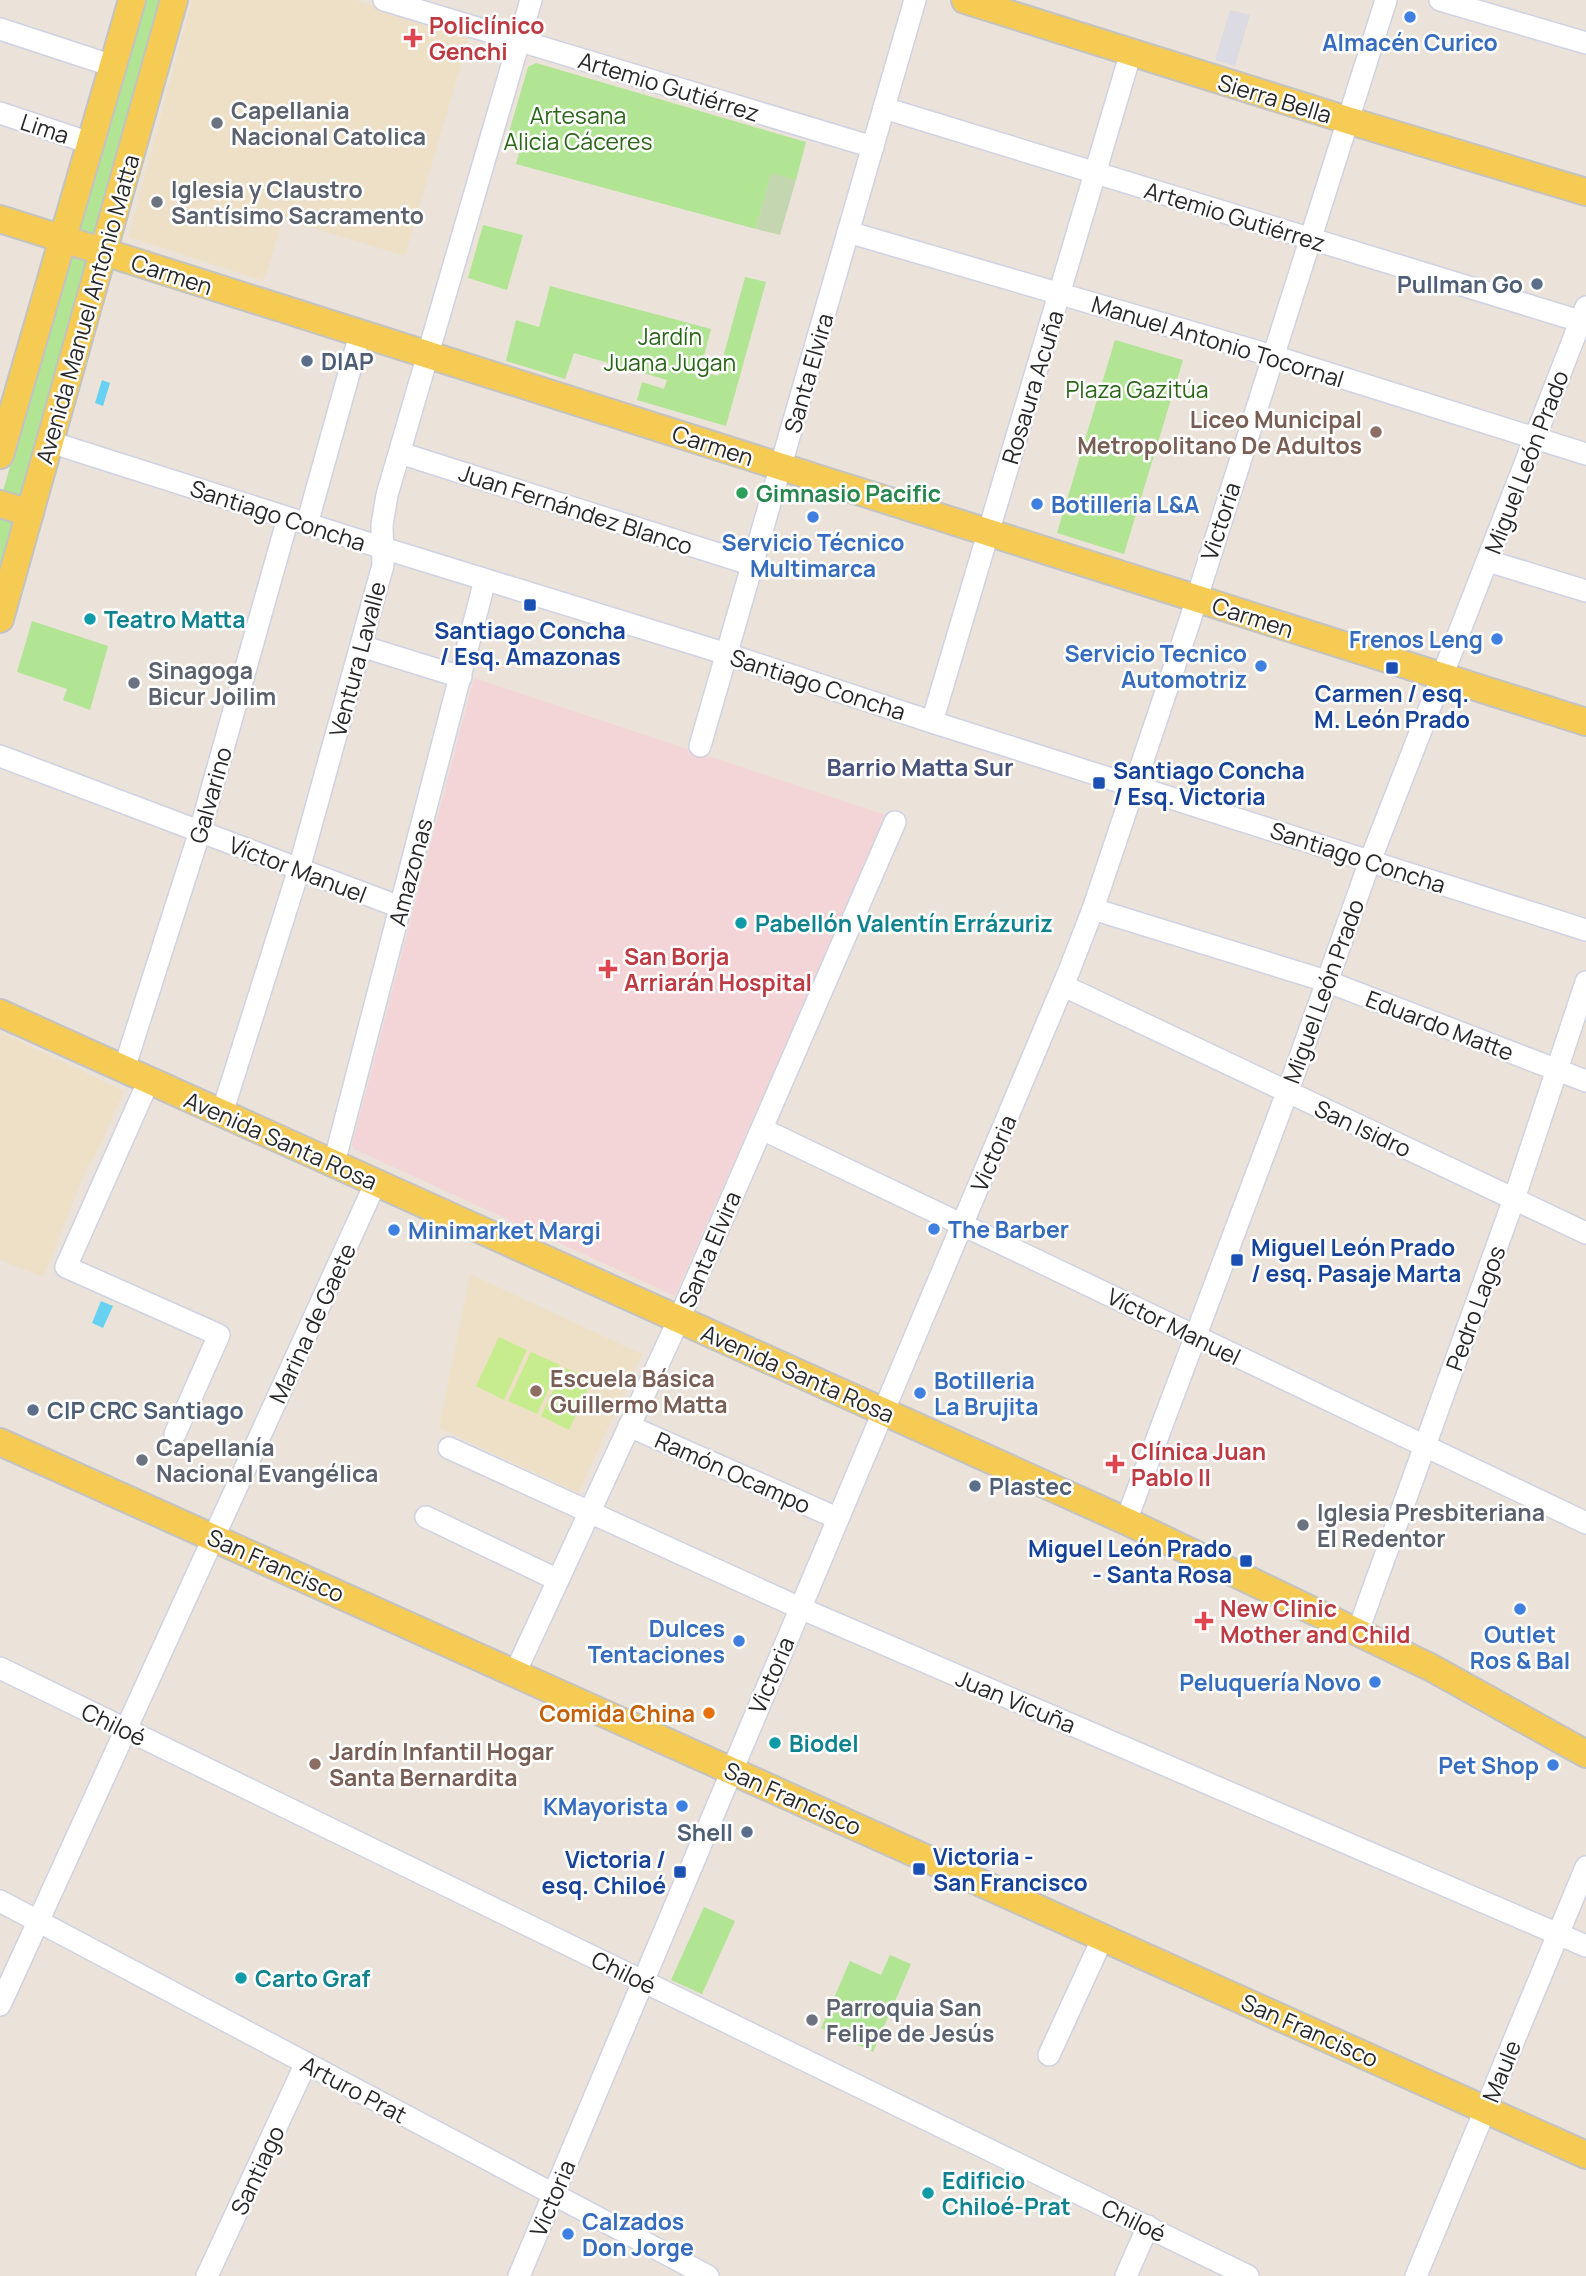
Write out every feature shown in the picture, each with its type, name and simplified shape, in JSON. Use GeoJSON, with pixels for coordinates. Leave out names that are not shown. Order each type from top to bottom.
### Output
{"type":"FeatureCollection","features":[{"type":"Feature","properties":{"kind":"main road","name":"Avenida Manuel Antonio Matta"},"geometry":{"type":"LineString","coordinates":[[0,455],[132,0]]}},
{"type":"Feature","properties":{"kind":"main road","name":"Avenida Manuel Antonio Matta"},"geometry":{"type":"LineString","coordinates":[[0,618],[174,0]]}},
{"type":"Feature","properties":{"kind":"main road","name":"Sierra Bella"},"geometry":{"type":"LineString","coordinates":[[965,0],[1586,192]]}},
{"type":"Feature","properties":{"kind":"main road","name":"Carmen"},"geometry":{"type":"LineString","coordinates":[[0,219],[1586,722]]}},
{"type":"Feature","properties":{"kind":"main road"},"geometry":{"type":"LineString","coordinates":[[0,504],[30,513]]}},
{"type":"Feature","properties":{"kind":"main road","name":"Avenida Santa Rosa"},"geometry":{"type":"LineString","coordinates":[[0,1013],[1126,1521],[1358,1631],[1586,1754]]}},
{"type":"Feature","properties":{"kind":"main road","name":"San Francisco"},"geometry":{"type":"LineString","coordinates":[[0,1442],[1586,2155]]}},
{"type":"Feature","properties":{"kind":"street","name":"Artemio Gutiérrez"},"geometry":{"type":"LineString","coordinates":[[384,0],[873,147]]}},
{"type":"Feature","properties":{"kind":"street","name":"Ventura Lavalle"},"geometry":{"type":"LineString","coordinates":[[222,1113],[299,869],[361,646],[383,565],[384,513],[531,0]]}},
{"type":"Feature","properties":{"kind":"street","name":"Santa Elvira"},"geometry":{"type":"LineString","coordinates":[[700,746],[915,0]]}},
{"type":"Feature","properties":{"kind":"street","name":"Victoria"},"geometry":{"type":"LineString","coordinates":[[519,2276],[962,1224],[986,1143],[1063,986],[1093,909],[1196,598],[1386,0]]}},
{"type":"Feature","properties":{"kind":"street"},"geometry":{"type":"LineString","coordinates":[[1440,0],[1586,43]]}},
{"type":"Feature","properties":{"kind":"street"},"geometry":{"type":"LineString","coordinates":[[0,29],[113,65]]}},
{"type":"Feature","properties":{"kind":"street","name":"Rosaura Acuña"},"geometry":{"type":"LineString","coordinates":[[932,722],[1131,52]]}},
{"type":"Feature","properties":{"kind":"street","name":"Artemio Gutiérrez"},"geometry":{"type":"LineString","coordinates":[[884,108],[1310,239],[1584,317]]}},
{"type":"Feature","properties":{"kind":"street","name":"Lima"},"geometry":{"type":"LineString","coordinates":[[0,113],[90,143]]}},
{"type":"Feature","properties":{"kind":"street","name":"Manuel Antonio Tocornal"},"geometry":{"type":"LineString","coordinates":[[848,232],[1273,356],[1586,454]]}},
{"type":"Feature","properties":{"kind":"street","name":"Miguel León Prado"},"geometry":{"type":"LineString","coordinates":[[1126,1521],[1287,1092],[1370,861],[1584,317]]}},
{"type":"Feature","properties":{"kind":"street","name":"Galvarino"},"geometry":{"type":"LineString","coordinates":[[124,1069],[297,521],[360,334]]}},
{"type":"Feature","properties":{"kind":"street","name":"Santiago Concha"},"geometry":{"type":"LineString","coordinates":[[50,442],[727,654],[1586,930]]}},
{"type":"Feature","properties":{"kind":"street","name":"Juan Fernández Blanco"},"geometry":{"type":"LineString","coordinates":[[400,453],[753,565]]}},
{"type":"Feature","properties":{"kind":"street"},"geometry":{"type":"LineString","coordinates":[[1488,561],[1586,591]]}},
{"type":"Feature","properties":{"kind":"street","name":"Amazonas"},"geometry":{"type":"LineString","coordinates":[[334,1163],[485,580]]}},
{"type":"Feature","properties":{"kind":"street"},"geometry":{"type":"LineString","coordinates":[[361,646],[461,677]]}},
{"type":"Feature","properties":{"kind":"street","name":"Víctor Manuel"},"geometry":{"type":"LineString","coordinates":[[0,756],[400,907]]}},
{"type":"Feature","properties":{"kind":"street","name":"Santa Elvira"},"geometry":{"type":"LineString","coordinates":[[515,1673],[679,1319],[895,822]]}},
{"type":"Feature","properties":{"kind":"street","name":"Eduardo Matte"},"geometry":{"type":"LineString","coordinates":[[1093,909],[1326,981],[1586,1081]]}},
{"type":"Feature","properties":{"kind":"street","name":"Pedro Lagos"},"geometry":{"type":"LineString","coordinates":[[1358,1631],[1514,1199],[1586,982]]}},
{"type":"Feature","properties":{"kind":"street","name":"San Isidro"},"geometry":{"type":"LineString","coordinates":[[1063,986],[1586,1233]]}},
{"type":"Feature","properties":{"kind":"street"},"geometry":{"type":"LineString","coordinates":[[149,1080],[66,1267],[219,1335],[175,1434]]}},
{"type":"Feature","properties":{"kind":"street","name":"Víctor Manuel"},"geometry":{"type":"LineString","coordinates":[[762,1129],[1586,1523]]}},
{"type":"Feature","properties":{"kind":"street","name":"Marina de Gaete"},"geometry":{"type":"LineString","coordinates":[[0,2005],[376,1182]]}},
{"type":"Feature","properties":{"kind":"street","name":"Ramón Ocampo"},"geometry":{"type":"LineString","coordinates":[[629,1426],[837,1518]]}},
{"type":"Feature","properties":{"kind":"street","name":"Juan Vicuña"},"geometry":{"type":"LineString","coordinates":[[449,1448],[800,1608],[1586,1946]]}},
{"type":"Feature","properties":{"kind":"street"},"geometry":{"type":"LineString","coordinates":[[426,1517],[558,1580]]}},
{"type":"Feature","properties":{"kind":"street","name":"Chiloé"},"geometry":{"type":"LineString","coordinates":[[0,1668],[1248,2276]]}},
{"type":"Feature","properties":{"kind":"street","name":"Maule"},"geometry":{"type":"LineString","coordinates":[[1416,2276],[1586,1867]]}},
{"type":"Feature","properties":{"kind":"street","name":"Arturo Prat"},"geometry":{"type":"LineString","coordinates":[[0,1901],[708,2276]]}},
{"type":"Feature","properties":{"kind":"street"},"geometry":{"type":"LineString","coordinates":[[1049,2055],[1103,1937]]}},
{"type":"Feature","properties":{"kind":"street","name":"Santiago"},"geometry":{"type":"LineString","coordinates":[[207,2276],[306,2063]]}},
{"type":"Feature","properties":{"kind":"street"},"geometry":{"type":"LineString","coordinates":[[1126,2276],[1148,2226]]}},
{"type":"Feature","properties":{"kind":"shaded area"},"geometry":{"type":"Polygon","coordinates":[[[192,0],[356,0],[470,34],[405,256],[283,219],[264,281],[128,237],[192,0]]]}},
{"type":"Feature","properties":{"kind":"shaded area"},"geometry":{"type":"Polygon","coordinates":[[[1230,10],[1250,15],[1235,66],[1215,60],[1230,10]]]}},
{"type":"Feature","properties":{"kind":"shaded area","name":"San Borja Arriarán Hospital"},"geometry":{"type":"Polygon","coordinates":[[[474,678],[886,815],[675,1296],[354,1149],[352,1145],[474,678]]]}},
{"type":"Feature","properties":{"kind":"shaded area"},"geometry":{"type":"Polygon","coordinates":[[[0,1032],[124,1091],[95,1156],[88,1165],[43,1277],[0,1260],[0,1032]]]}},
{"type":"Feature","properties":{"kind":"shaded area","name":"Escuela Básica Guillermo Matta"},"geometry":{"type":"Polygon","coordinates":[[[470,1274],[642,1354],[578,1493],[439,1428],[470,1274]]]}},
{"type":"Feature","properties":{"kind":"green space"},"geometry":{"type":"Polygon","coordinates":[[[142,0],[164,0],[0,586],[0,502],[142,0]]]}},
{"type":"Feature","properties":{"kind":"green space","name":"Artesana Alicia Cáceres"},"geometry":{"type":"Polygon","coordinates":[[[536,63],[806,142],[796,180],[771,174],[756,229],[516,164],[522,143],[507,139],[528,67],[536,63]]]}},
{"type":"Feature","properties":{"kind":"green space"},"geometry":{"type":"Polygon","coordinates":[[[771,173],[796,180],[780,235],[756,229],[771,173]]]}},
{"type":"Feature","properties":{"kind":"green space"},"geometry":{"type":"Polygon","coordinates":[[[483,225],[523,235],[507,290],[468,278],[483,225]]]}},
{"type":"Feature","properties":{"kind":"green space","name":"Jardín Juana Jugan"},"geometry":{"type":"Polygon","coordinates":[[[745,277],[766,282],[726,426],[637,400],[642,382],[664,389],[667,380],[574,353],[565,379],[506,361],[516,320],[539,327],[550,286],[711,329],[700,371],[718,376],[745,277]]]}},
{"type":"Feature","properties":{"kind":"green space","name":"Plaza Gazitúa"},"geometry":{"type":"Polygon","coordinates":[[[1115,340],[1183,360],[1124,554],[1057,533],[1115,340]]]}},
{"type":"Feature","properties":{"kind":"green space"},"geometry":{"type":"Polygon","coordinates":[[[32,621],[108,646],[90,710],[63,700],[67,689],[17,672],[32,621]]]}},
{"type":"Feature","properties":{"kind":"green space"},"geometry":{"type":"Polygon","coordinates":[[[499,1337],[527,1350],[504,1400],[476,1386],[499,1337]]]}},
{"type":"Feature","properties":{"kind":"green space"},"geometry":{"type":"Polygon","coordinates":[[[531,1352],[560,1365],[537,1414],[508,1401],[531,1352]]]}},
{"type":"Feature","properties":{"kind":"green space"},"geometry":{"type":"Polygon","coordinates":[[[564,1367],[592,1380],[569,1430],[541,1416],[564,1367]]]}},
{"type":"Feature","properties":{"kind":"green space"},"geometry":{"type":"Polygon","coordinates":[[[704,1907],[735,1921],[702,1994],[671,1980],[704,1907]]]}},
{"type":"Feature","properties":{"kind":"green space"},"geometry":{"type":"Polygon","coordinates":[[[890,1955],[911,1964],[873,2052],[821,2028],[850,1961],[881,1975],[890,1955]]]}},
{"type":"Feature","properties":{"kind":"water"},"geometry":{"type":"Polygon","coordinates":[[[102,380],[110,383],[103,406],[95,403],[102,380]]]}},
{"type":"Feature","properties":{"kind":"water"},"geometry":{"type":"Polygon","coordinates":[[[101,1301],[113,1306],[103,1328],[92,1323],[101,1301]]]}},
{"type":"Feature","properties":{"kind":"place","name":"Almacén Curico"},"geometry":{"type":"Point","coordinates":[1410,17]}},
{"type":"Feature","properties":{"kind":"place","name":"Policlínico Genchi"},"geometry":{"type":"Point","coordinates":[413,38]}},
{"type":"Feature","properties":{"kind":"place","name":"Capellania Nacional Catolica"},"geometry":{"type":"Point","coordinates":[217,123]}},
{"type":"Feature","properties":{"kind":"place","name":"Iglesia y Claustro Santísimo Sacramento"},"geometry":{"type":"Point","coordinates":[157,202]}},
{"type":"Feature","properties":{"kind":"place","name":"Pullman Go"},"geometry":{"type":"Point","coordinates":[1537,284]}},
{"type":"Feature","properties":{"kind":"place","name":"DIAP"},"geometry":{"type":"Point","coordinates":[307,361]}},
{"type":"Feature","properties":{"kind":"place","name":"Liceo Municipal Metropolitano De Adultos"},"geometry":{"type":"Point","coordinates":[1376,432]}},
{"type":"Feature","properties":{"kind":"place","name":"Gimnasio Pacific"},"geometry":{"type":"Point","coordinates":[742,493]}},
{"type":"Feature","properties":{"kind":"place","name":"Botilleria L&A"},"geometry":{"type":"Point","coordinates":[1037,504]}},
{"type":"Feature","properties":{"kind":"place","name":"Servicio Técnico Multimarca"},"geometry":{"type":"Point","coordinates":[813,517]}},
{"type":"Feature","properties":{"kind":"place","name":"Santiago Concha / Esq. Amazonas"},"geometry":{"type":"Point","coordinates":[530,605]}},
{"type":"Feature","properties":{"kind":"place","name":"Teatro Matta"},"geometry":{"type":"Point","coordinates":[90,619]}},
{"type":"Feature","properties":{"kind":"place","name":"Frenos Leng"},"geometry":{"type":"Point","coordinates":[1497,639]}},
{"type":"Feature","properties":{"kind":"place","name":"Servicio Tecnico Automotriz"},"geometry":{"type":"Point","coordinates":[1261,666]}},
{"type":"Feature","properties":{"kind":"place","name":"Carmen / esq. M. León Prado"},"geometry":{"type":"Point","coordinates":[1392,668]}},
{"type":"Feature","properties":{"kind":"place","name":"Sinagoga Bicur Joilim"},"geometry":{"type":"Point","coordinates":[134,683]}},
{"type":"Feature","properties":{"kind":"place","name":"Santiago Concha / Esq. Victoria"},"geometry":{"type":"Point","coordinates":[1099,783]}},
{"type":"Feature","properties":{"kind":"place","name":"Pabellón Valentín Errázuriz"},"geometry":{"type":"Point","coordinates":[741,923]}},
{"type":"Feature","properties":{"kind":"place","name":"San Borja Arriarán Hospital"},"geometry":{"type":"Point","coordinates":[608,969]}},
{"type":"Feature","properties":{"kind":"place","name":"The Barber"},"geometry":{"type":"Point","coordinates":[934,1229]}},
{"type":"Feature","properties":{"kind":"place","name":"Minimarket Margi"},"geometry":{"type":"Point","coordinates":[394,1230]}},
{"type":"Feature","properties":{"kind":"place","name":"Miguel León Prado / esq. Pasaje Marta"},"geometry":{"type":"Point","coordinates":[1237,1260]}},
{"type":"Feature","properties":{"kind":"place","name":"Escuela Básica Guillermo Matta"},"geometry":{"type":"Point","coordinates":[536,1391]}},
{"type":"Feature","properties":{"kind":"place","name":"Botilleria La Brujita"},"geometry":{"type":"Point","coordinates":[920,1393]}},
{"type":"Feature","properties":{"kind":"place","name":"CIP CRC Santiago"},"geometry":{"type":"Point","coordinates":[33,1410]}},
{"type":"Feature","properties":{"kind":"place","name":"Capellanía Nacional Evangélica"},"geometry":{"type":"Point","coordinates":[142,1460]}},
{"type":"Feature","properties":{"kind":"place","name":"Clínica Juan Pablo II"},"geometry":{"type":"Point","coordinates":[1115,1464]}},
{"type":"Feature","properties":{"kind":"place","name":"Plastec"},"geometry":{"type":"Point","coordinates":[975,1486]}},
{"type":"Feature","properties":{"kind":"place","name":"Iglesia Presbiteriana El Redentor"},"geometry":{"type":"Point","coordinates":[1303,1525]}},
{"type":"Feature","properties":{"kind":"place","name":"Miguel León Prado - Santa Rosa"},"geometry":{"type":"Point","coordinates":[1246,1561]}},
{"type":"Feature","properties":{"kind":"place","name":"Outlet Ros & Bal"},"geometry":{"type":"Point","coordinates":[1520,1609]}},
{"type":"Feature","properties":{"kind":"place","name":"New Clinic Mother and Child"},"geometry":{"type":"Point","coordinates":[1204,1621]}},
{"type":"Feature","properties":{"kind":"place","name":"Dulces Tentaciones"},"geometry":{"type":"Point","coordinates":[739,1641]}},
{"type":"Feature","properties":{"kind":"place","name":"Peluquería Novo"},"geometry":{"type":"Point","coordinates":[1375,1682]}},
{"type":"Feature","properties":{"kind":"place","name":"Comida China"},"geometry":{"type":"Point","coordinates":[709,1713]}},
{"type":"Feature","properties":{"kind":"place","name":"Biodel"},"geometry":{"type":"Point","coordinates":[775,1743]}},
{"type":"Feature","properties":{"kind":"place","name":"Jardín Infantil Hogar Santa Bernardita"},"geometry":{"type":"Point","coordinates":[315,1764]}},
{"type":"Feature","properties":{"kind":"place","name":"Pet Shop"},"geometry":{"type":"Point","coordinates":[1553,1765]}},
{"type":"Feature","properties":{"kind":"place","name":"KMayorista"},"geometry":{"type":"Point","coordinates":[682,1806]}},
{"type":"Feature","properties":{"kind":"place","name":"Shell"},"geometry":{"type":"Point","coordinates":[747,1832]}},
{"type":"Feature","properties":{"kind":"place","name":"Victoria - San Francisco"},"geometry":{"type":"Point","coordinates":[919,1869]}},
{"type":"Feature","properties":{"kind":"place","name":"Victoria / esq. Chiloé"},"geometry":{"type":"Point","coordinates":[680,1872]}},
{"type":"Feature","properties":{"kind":"place","name":"Carto Graf"},"geometry":{"type":"Point","coordinates":[241,1978]}},
{"type":"Feature","properties":{"kind":"place","name":"Parroquia San Felipe de Jesús"},"geometry":{"type":"Point","coordinates":[812,2020]}},
{"type":"Feature","properties":{"kind":"place","name":"Edificio Chiloé-Prat"},"geometry":{"type":"Point","coordinates":[928,2193]}},
{"type":"Feature","properties":{"kind":"place","name":"Calzados Don Jorge"},"geometry":{"type":"Point","coordinates":[568,2234]}},
{"type":"Feature","properties":{"kind":"district","name":"Barrio Matta Sur"},"geometry":{"type":"Point","coordinates":[920,766]}}]}
